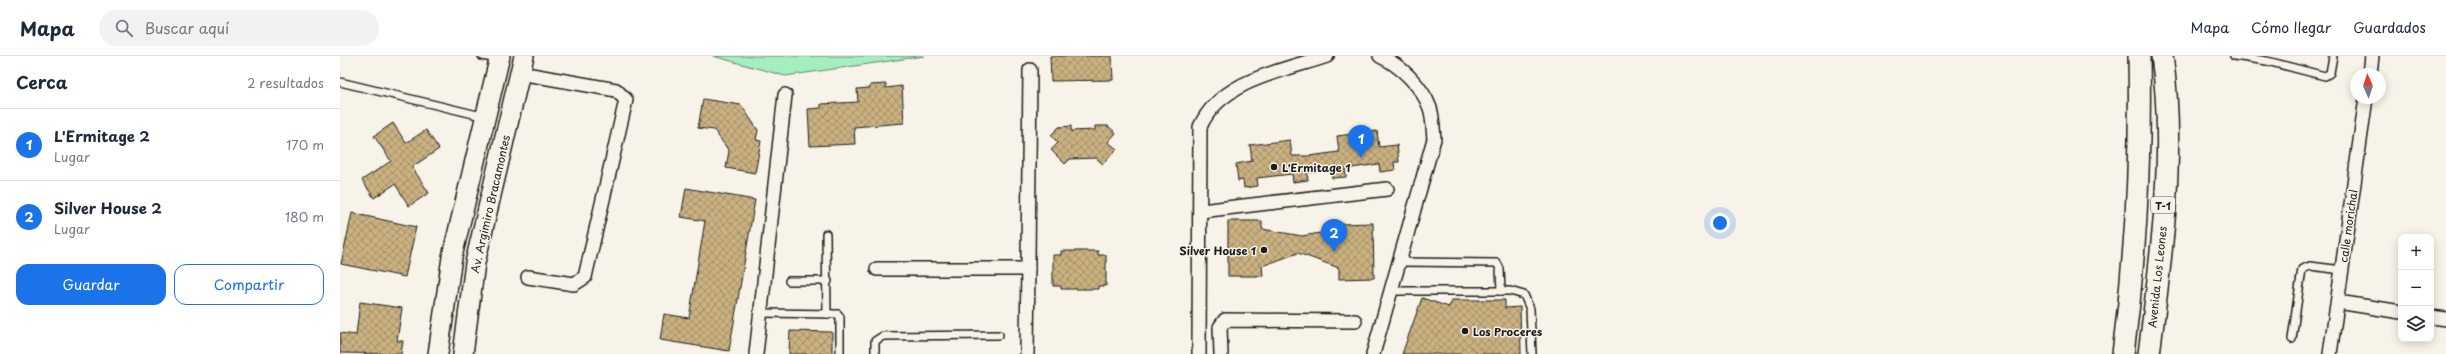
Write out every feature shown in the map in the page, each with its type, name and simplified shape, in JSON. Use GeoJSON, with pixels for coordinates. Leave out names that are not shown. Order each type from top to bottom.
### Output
{"type":"FeatureCollection","features":[{"type":"Feature","properties":{"kind":"main road","name":"T-1"},"geometry":{"type":"LineString","coordinates":[[2123,354],[2132,288],[2141,139],[2139,56]]}},
{"type":"Feature","properties":{"kind":"main road","name":"Avenida Los Leones"},"geometry":{"type":"LineString","coordinates":[[2149,354],[2159,271],[2168,137],[2162,56]]}},
{"type":"Feature","properties":{"kind":"street"},"geometry":{"type":"LineString","coordinates":[[1199,354],[1201,211],[1200,127],[1205,114],[1242,84],[1327,56]]}},
{"type":"Feature","properties":{"kind":"street"},"geometry":{"type":"LineString","coordinates":[[1373,354],[1434,139],[1430,108],[1420,90],[1404,71],[1392,62],[1380,56]]}},
{"type":"Feature","properties":{"kind":"street"},"geometry":{"type":"LineString","coordinates":[[2371,68],[2372,56]]}},
{"type":"Feature","properties":{"kind":"street"},"geometry":{"type":"LineString","coordinates":[[438,354],[452,257],[486,117],[494,57]]}},
{"type":"Feature","properties":{"kind":"street"},"geometry":{"type":"LineString","coordinates":[[522,65],[616,90],[626,100],[585,277],[574,284],[528,277]]}},
{"type":"Feature","properties":{"kind":"street","name":"Av. Argimiro Bracamontes"},"geometry":{"type":"LineString","coordinates":[[463,354],[475,263],[522,65]]}},
{"type":"Feature","properties":{"kind":"street"},"geometry":{"type":"LineString","coordinates":[[1027,354],[1030,70]]}},
{"type":"Feature","properties":{"kind":"street"},"geometry":{"type":"LineString","coordinates":[[756,354],[785,95]]}},
{"type":"Feature","properties":{"kind":"street","name":"calle morichal"},"geometry":{"type":"LineString","coordinates":[[2330,354],[2365,104]]}},
{"type":"Feature","properties":{"kind":"street"},"geometry":{"type":"LineString","coordinates":[[1201,211],[1387,190]]}},
{"type":"Feature","properties":{"kind":"street"},"geometry":{"type":"LineString","coordinates":[[877,269],[1028,269]]}},
{"type":"Feature","properties":{"kind":"street"},"geometry":{"type":"LineString","coordinates":[[2338,302],[2398,312]]}},
{"type":"Feature","properties":{"kind":"street"},"geometry":{"type":"LineString","coordinates":[[2434,317],[2446,319]]}},
{"type":"Feature","properties":{"kind":"street"},"geometry":{"type":"LineString","coordinates":[[1221,354],[1220,327],[1225,320],[1355,320]]}},
{"type":"Feature","properties":{"kind":"lane"},"geometry":{"type":"LineString","coordinates":[[2234,56],[2267,61],[2325,76],[2330,72],[2333,56]]}},
{"type":"Feature","properties":{"kind":"lane"},"geometry":{"type":"LineString","coordinates":[[340,82],[486,117]]}},
{"type":"Feature","properties":{"kind":"lane"},"geometry":{"type":"LineString","coordinates":[[826,234],[828,281],[827,314]]}},
{"type":"Feature","properties":{"kind":"lane"},"geometry":{"type":"LineString","coordinates":[[1400,262],[1497,263],[1500,269],[1501,291]]}},
{"type":"Feature","properties":{"kind":"lane"},"geometry":{"type":"LineString","coordinates":[[2292,339],[2302,269],[2310,266],[2342,270]]}},
{"type":"Feature","properties":{"kind":"lane"},"geometry":{"type":"LineString","coordinates":[[789,280],[828,281]]}},
{"type":"Feature","properties":{"kind":"lane"},"geometry":{"type":"LineString","coordinates":[[1392,291],[1501,291],[1524,295],[1530,309],[1532,354]]}},
{"type":"Feature","properties":{"kind":"lane"},"geometry":{"type":"LineString","coordinates":[[760,314],[838,314],[840,317],[840,354]]}},
{"type":"Feature","properties":{"kind":"lane"},"geometry":{"type":"LineString","coordinates":[[874,354],[875,341],[883,336],[999,335]]}},
{"type":"Feature","properties":{"kind":"green space"},"geometry":{"type":"Polygon","coordinates":[[[713,56],[924,56],[785,76],[713,56]]]}},
{"type":"Feature","properties":{"kind":"building"},"geometry":{"type":"Polygon","coordinates":[[[1050,56],[1112,56],[1113,80],[1051,81],[1050,56]]]}},
{"type":"Feature","properties":{"kind":"building"},"geometry":{"type":"Polygon","coordinates":[[[886,84],[886,88],[902,86],[904,123],[854,127],[855,144],[810,146],[808,109],[821,108],[821,104],[858,102],[857,89],[870,88],[870,85],[886,84]]]}},
{"type":"Feature","properties":{"kind":"building"},"geometry":{"type":"Polygon","coordinates":[[[703,99],[741,105],[758,130],[756,140],[761,141],[755,173],[726,168],[729,151],[714,130],[698,128],[703,99]]]}},
{"type":"Feature","properties":{"kind":"building"},"geometry":{"type":"Polygon","coordinates":[[[393,123],[406,143],[426,130],[439,149],[412,167],[429,193],[409,206],[395,184],[374,198],[362,180],[391,161],[374,136],[393,123]]]}},
{"type":"Feature","properties":{"kind":"building"},"geometry":{"type":"Polygon","coordinates":[[[1071,126],[1071,131],[1095,130],[1095,126],[1108,126],[1116,133],[1108,142],[1117,149],[1103,164],[1096,158],[1070,159],[1065,164],[1051,150],[1058,143],[1051,135],[1059,127],[1071,126]]]}},
{"type":"Feature","properties":{"kind":"building"},"geometry":{"type":"Polygon","coordinates":[[[1377,131],[1379,147],[1397,145],[1399,162],[1394,162],[1395,170],[1380,172],[1379,164],[1345,169],[1346,177],[1332,178],[1331,170],[1307,173],[1308,180],[1293,182],[1292,174],[1257,178],[1258,186],[1244,188],[1243,180],[1238,181],[1236,164],[1252,161],[1250,145],[1290,140],[1292,156],[1309,156],[1339,152],[1337,136],[1377,131]]]}},
{"type":"Feature","properties":{"kind":"building"},"geometry":{"type":"Polygon","coordinates":[[[686,188],[755,200],[729,351],[660,340],[664,314],[689,318],[705,221],[681,217],[686,188]]]}},
{"type":"Feature","properties":{"kind":"building"},"geometry":{"type":"Polygon","coordinates":[[[352,213],[416,227],[405,277],[341,264],[352,213]]]}},
{"type":"Feature","properties":{"kind":"building"},"geometry":{"type":"Polygon","coordinates":[[[1228,221],[1262,221],[1262,229],[1302,236],[1339,230],[1339,224],[1373,223],[1374,278],[1339,279],[1339,268],[1298,253],[1262,266],[1263,276],[1228,276],[1228,221]]]}},
{"type":"Feature","properties":{"kind":"building"},"geometry":{"type":"Polygon","coordinates":[[[1061,251],[1098,251],[1098,255],[1106,255],[1106,286],[1098,286],[1098,289],[1061,289],[1061,286],[1053,286],[1053,255],[1061,255],[1061,251]]]}},
{"type":"Feature","properties":{"kind":"building","name":"Los Proceres"},"geometry":{"type":"Polygon","coordinates":[[[1422,298],[1449,307],[1452,300],[1505,300],[1505,308],[1520,307],[1521,354],[1402,354],[1422,298]]]}},
{"type":"Feature","properties":{"kind":"building"},"geometry":{"type":"Polygon","coordinates":[[[360,302],[402,308],[397,341],[403,341],[401,354],[340,353],[340,333],[356,335],[360,302]]]}},
{"type":"Feature","properties":{"kind":"building"},"geometry":{"type":"Polygon","coordinates":[[[790,331],[832,332],[832,354],[789,354],[790,331]]]}},
{"type":"Feature","properties":{"kind":"place","name":"L'Ermitage 2"},"geometry":{"type":"Point","coordinates":[1361,158]}},
{"type":"Feature","properties":{"kind":"place","name":"L'Ermitage 1"},"geometry":{"type":"Point","coordinates":[1274,167]}},
{"type":"Feature","properties":{"kind":"place","name":"Silver House 1"},"geometry":{"type":"Point","coordinates":[1264,250]}},
{"type":"Feature","properties":{"kind":"place","name":"Silver House 2"},"geometry":{"type":"Point","coordinates":[1334,252]}},
{"type":"Feature","properties":{"kind":"place","name":"Los Proceres"},"geometry":{"type":"Point","coordinates":[1465,331]}}]}
